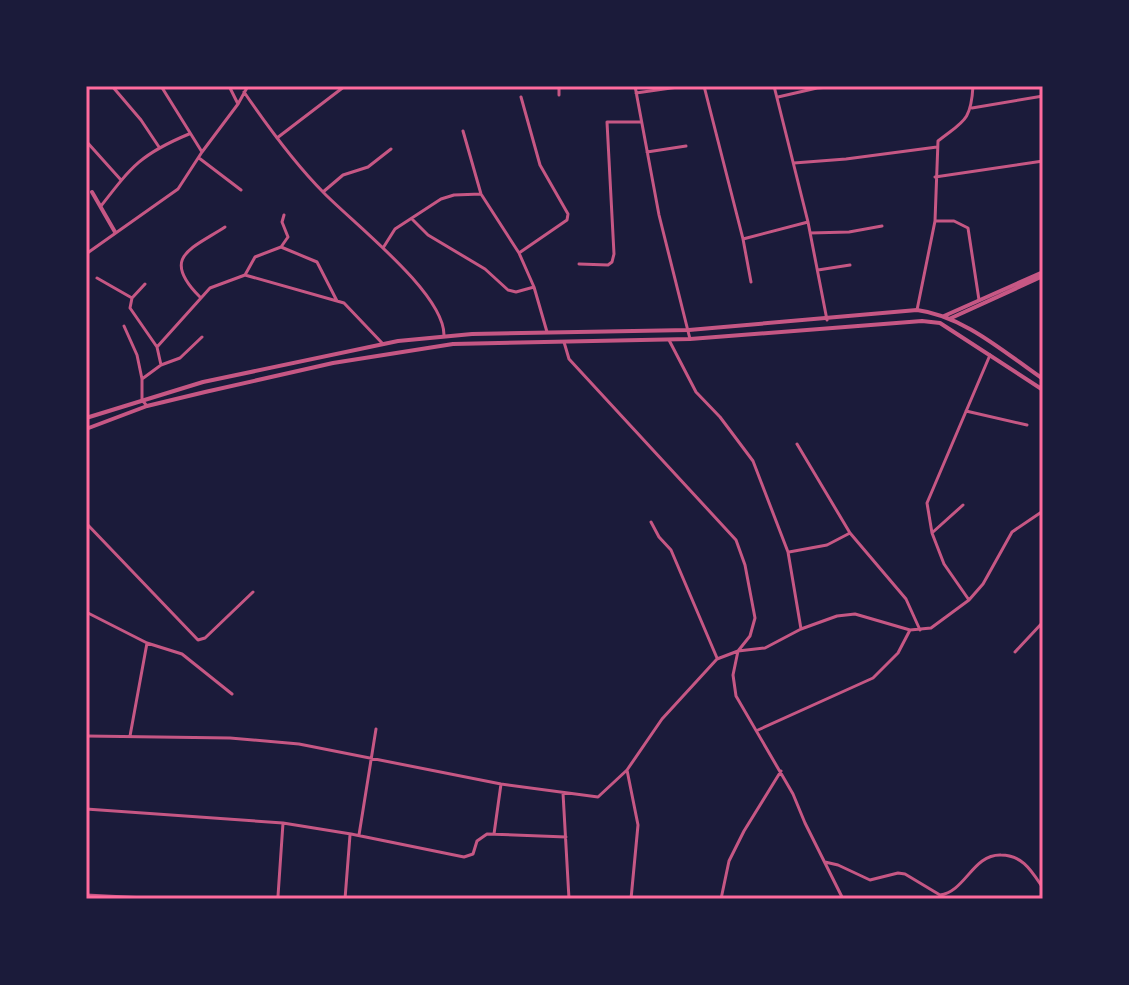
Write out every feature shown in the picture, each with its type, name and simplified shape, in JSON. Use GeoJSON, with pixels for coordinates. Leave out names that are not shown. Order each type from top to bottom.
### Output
{"type":"FeatureCollection","features":[{"type":"Feature","properties":{"kind":"street"},"geometry":{"type":"LineString","coordinates":[[112,86],[159,147]]}},
{"type":"Feature","properties":{"kind":"street"},"geometry":{"type":"LineString","coordinates":[[161,86],[202,152]]}},
{"type":"Feature","properties":{"kind":"street"},"geometry":{"type":"LineString","coordinates":[[229,86],[238,104]]}},
{"type":"Feature","properties":{"kind":"street"},"geometry":{"type":"LineString","coordinates":[[86,254],[178,189],[248,86]]}},
{"type":"Feature","properties":{"kind":"street"},"geometry":{"type":"LineString","coordinates":[[277,138],[345,86]]}},
{"type":"Feature","properties":{"kind":"street"},"geometry":{"type":"LineString","coordinates":[[559,86],[559,95]]}},
{"type":"Feature","properties":{"kind":"street"},"geometry":{"type":"LineString","coordinates":[[635,86],[659,215],[690,339]]}},
{"type":"Feature","properties":{"kind":"street"},"geometry":{"type":"LineString","coordinates":[[636,93],[685,86]]}},
{"type":"Feature","properties":{"kind":"street"},"geometry":{"type":"LineString","coordinates":[[704,86],[751,282]]}},
{"type":"Feature","properties":{"kind":"street"},"geometry":{"type":"LineString","coordinates":[[774,86],[808,222],[827,320]]}},
{"type":"Feature","properties":{"kind":"street"},"geometry":{"type":"LineString","coordinates":[[777,97],[841,86]]}},
{"type":"Feature","properties":{"kind":"street"},"geometry":{"type":"LineString","coordinates":[[864,86],[895,86]]}},
{"type":"Feature","properties":{"kind":"street"},"geometry":{"type":"LineString","coordinates":[[917,310],[935,221],[939,139],[963,122],[972,108],[973,86]]}},
{"type":"Feature","properties":{"kind":"street"},"geometry":{"type":"LineString","coordinates":[[244,92],[277,138],[323,192],[420,287],[444,324],[444,335]]}},
{"type":"Feature","properties":{"kind":"street"},"geometry":{"type":"LineString","coordinates":[[972,108],[1043,96]]}},
{"type":"Feature","properties":{"kind":"street"},"geometry":{"type":"LineString","coordinates":[[519,253],[567,220],[568,214],[540,165],[521,97]]}},
{"type":"Feature","properties":{"kind":"street"},"geometry":{"type":"LineString","coordinates":[[579,264],[608,265],[614,254],[607,122],[641,122]]}},
{"type":"Feature","properties":{"kind":"street"},"geometry":{"type":"LineString","coordinates":[[463,131],[481,194],[519,253],[534,287],[547,333]]}},
{"type":"Feature","properties":{"kind":"street"},"geometry":{"type":"LineString","coordinates":[[100,207],[137,161],[189,134]]}},
{"type":"Feature","properties":{"kind":"street"},"geometry":{"type":"LineString","coordinates":[[86,141],[121,180]]}},
{"type":"Feature","properties":{"kind":"street"},"geometry":{"type":"LineString","coordinates":[[647,152],[686,146]]}},
{"type":"Feature","properties":{"kind":"street"},"geometry":{"type":"LineString","coordinates":[[794,163],[937,147]]}},
{"type":"Feature","properties":{"kind":"street"},"geometry":{"type":"LineString","coordinates":[[323,192],[343,175],[368,167],[391,149]]}},
{"type":"Feature","properties":{"kind":"street"},"geometry":{"type":"LineString","coordinates":[[199,158],[241,190]]}},
{"type":"Feature","properties":{"kind":"street"},"geometry":{"type":"LineString","coordinates":[[935,177],[1043,161]]}},
{"type":"Feature","properties":{"kind":"street"},"geometry":{"type":"LineString","coordinates":[[92,192],[115,232]]}},
{"type":"Feature","properties":{"kind":"street"},"geometry":{"type":"LineString","coordinates":[[383,248],[395,229],[441,199],[481,194]]}},
{"type":"Feature","properties":{"kind":"street"},"geometry":{"type":"LineString","coordinates":[[245,275],[255,257],[281,247],[288,237],[282,222],[284,215]]}},
{"type":"Feature","properties":{"kind":"street"},"geometry":{"type":"LineString","coordinates":[[412,219],[428,235],[485,269],[508,290],[516,292],[534,287]]}},
{"type":"Feature","properties":{"kind":"street"},"geometry":{"type":"LineString","coordinates":[[935,221],[954,221],[968,228],[979,300]]}},
{"type":"Feature","properties":{"kind":"street"},"geometry":{"type":"LineString","coordinates":[[743,239],[808,222]]}},
{"type":"Feature","properties":{"kind":"street"},"geometry":{"type":"LineString","coordinates":[[810,233],[849,232],[882,226]]}},
{"type":"Feature","properties":{"kind":"street"},"geometry":{"type":"LineString","coordinates":[[200,297],[187,284],[181,271],[182,260],[188,250],[225,227]]}},
{"type":"Feature","properties":{"kind":"street"},"geometry":{"type":"LineString","coordinates":[[281,247],[317,262],[337,301]]}},
{"type":"Feature","properties":{"kind":"street"},"geometry":{"type":"LineString","coordinates":[[817,270],[850,265]]}},
{"type":"Feature","properties":{"kind":"street"},"geometry":{"type":"LineString","coordinates":[[946,318],[979,300],[1043,274]]}},
{"type":"Feature","properties":{"kind":"street"},"geometry":{"type":"LineString","coordinates":[[946,318],[1043,274]]}},
{"type":"Feature","properties":{"kind":"street"},"geometry":{"type":"LineString","coordinates":[[157,347],[200,297],[219,282],[245,275],[337,301],[351,309],[383,344]]}},
{"type":"Feature","properties":{"kind":"street"},"geometry":{"type":"LineString","coordinates":[[97,278],[132,298]]}},
{"type":"Feature","properties":{"kind":"street"},"geometry":{"type":"LineString","coordinates":[[145,284],[132,298],[131,311],[157,347],[161,365]]}},
{"type":"Feature","properties":{"kind":"street"},"geometry":{"type":"LineString","coordinates":[[86,418],[203,382],[383,344],[444,335],[689,330],[917,310],[946,318],[994,345],[1043,379]]}},
{"type":"Feature","properties":{"kind":"street"},"geometry":{"type":"LineString","coordinates":[[86,429],[147,406],[321,366],[453,344],[690,339],[922,321],[940,323],[1043,390]]}},
{"type":"Feature","properties":{"kind":"street"},"geometry":{"type":"LineString","coordinates":[[124,326],[137,355],[142,400],[147,406]]}},
{"type":"Feature","properties":{"kind":"street"},"geometry":{"type":"LineString","coordinates":[[142,379],[161,365],[180,358],[202,337]]}},
{"type":"Feature","properties":{"kind":"street"},"geometry":{"type":"LineString","coordinates":[[669,340],[696,392],[720,417],[753,461],[788,552],[801,629]]}},
{"type":"Feature","properties":{"kind":"street"},"geometry":{"type":"LineString","coordinates":[[564,341],[569,359],[736,540],[745,565],[755,618],[750,636],[738,651],[733,687],[781,771],[843,899]]}},
{"type":"Feature","properties":{"kind":"street"},"geometry":{"type":"LineString","coordinates":[[969,600],[944,564],[932,533],[927,507],[928,498],[990,354]]}},
{"type":"Feature","properties":{"kind":"street"},"geometry":{"type":"LineString","coordinates":[[966,411],[1027,425]]}},
{"type":"Feature","properties":{"kind":"street"},"geometry":{"type":"LineString","coordinates":[[797,444],[850,533],[906,599],[920,630]]}},
{"type":"Feature","properties":{"kind":"street"},"geometry":{"type":"LineString","coordinates":[[932,533],[963,505]]}},
{"type":"Feature","properties":{"kind":"street"},"geometry":{"type":"LineString","coordinates":[[86,736],[271,741],[501,784],[598,797],[627,770],[662,719],[717,659],[738,651],[765,648],[801,629],[837,616],[855,614],[910,630],[931,628],[969,600],[983,584],[1012,532],[1043,511]]}},
{"type":"Feature","properties":{"kind":"street"},"geometry":{"type":"LineString","coordinates":[[651,522],[671,550],[717,659]]}},
{"type":"Feature","properties":{"kind":"street"},"geometry":{"type":"LineString","coordinates":[[86,523],[198,640],[205,638],[253,592]]}},
{"type":"Feature","properties":{"kind":"street"},"geometry":{"type":"LineString","coordinates":[[788,552],[827,545],[850,533]]}},
{"type":"Feature","properties":{"kind":"street"},"geometry":{"type":"LineString","coordinates":[[86,612],[147,643],[182,654],[232,694]]}},
{"type":"Feature","properties":{"kind":"street"},"geometry":{"type":"LineString","coordinates":[[1015,652],[1043,622]]}},
{"type":"Feature","properties":{"kind":"street"},"geometry":{"type":"LineString","coordinates":[[757,730],[873,678],[898,653],[910,630]]}},
{"type":"Feature","properties":{"kind":"street"},"geometry":{"type":"LineString","coordinates":[[130,736],[147,643]]}},
{"type":"Feature","properties":{"kind":"street"},"geometry":{"type":"LineString","coordinates":[[359,835],[376,729]]}},
{"type":"Feature","properties":{"kind":"street"},"geometry":{"type":"LineString","coordinates":[[627,770],[638,825],[631,899]]}},
{"type":"Feature","properties":{"kind":"street"},"geometry":{"type":"LineString","coordinates":[[722,898],[729,861],[781,771]]}},
{"type":"Feature","properties":{"kind":"street"},"geometry":{"type":"LineString","coordinates":[[494,834],[501,784]]}},
{"type":"Feature","properties":{"kind":"street"},"geometry":{"type":"LineString","coordinates":[[563,793],[569,899]]}},
{"type":"Feature","properties":{"kind":"street"},"geometry":{"type":"LineString","coordinates":[[86,809],[283,823],[464,857],[473,854],[480,837],[494,834],[566,837]]}},
{"type":"Feature","properties":{"kind":"street"},"geometry":{"type":"LineString","coordinates":[[278,896],[283,823]]}},
{"type":"Feature","properties":{"kind":"street"},"geometry":{"type":"LineString","coordinates":[[345,899],[351,834]]}},
{"type":"Feature","properties":{"kind":"street"},"geometry":{"type":"LineString","coordinates":[[825,862],[870,880],[905,874],[940,895],[950,893],[985,858],[997,854],[1009,855],[1029,867],[1043,888]]}},
{"type":"Feature","properties":{"kind":"street"},"geometry":{"type":"LineString","coordinates":[[86,895],[166,899]]}},
{"type":"Feature","properties":{"kind":"street"},"geometry":{"type":"LineString","coordinates":[[1038,899],[1043,895]]}}]}
